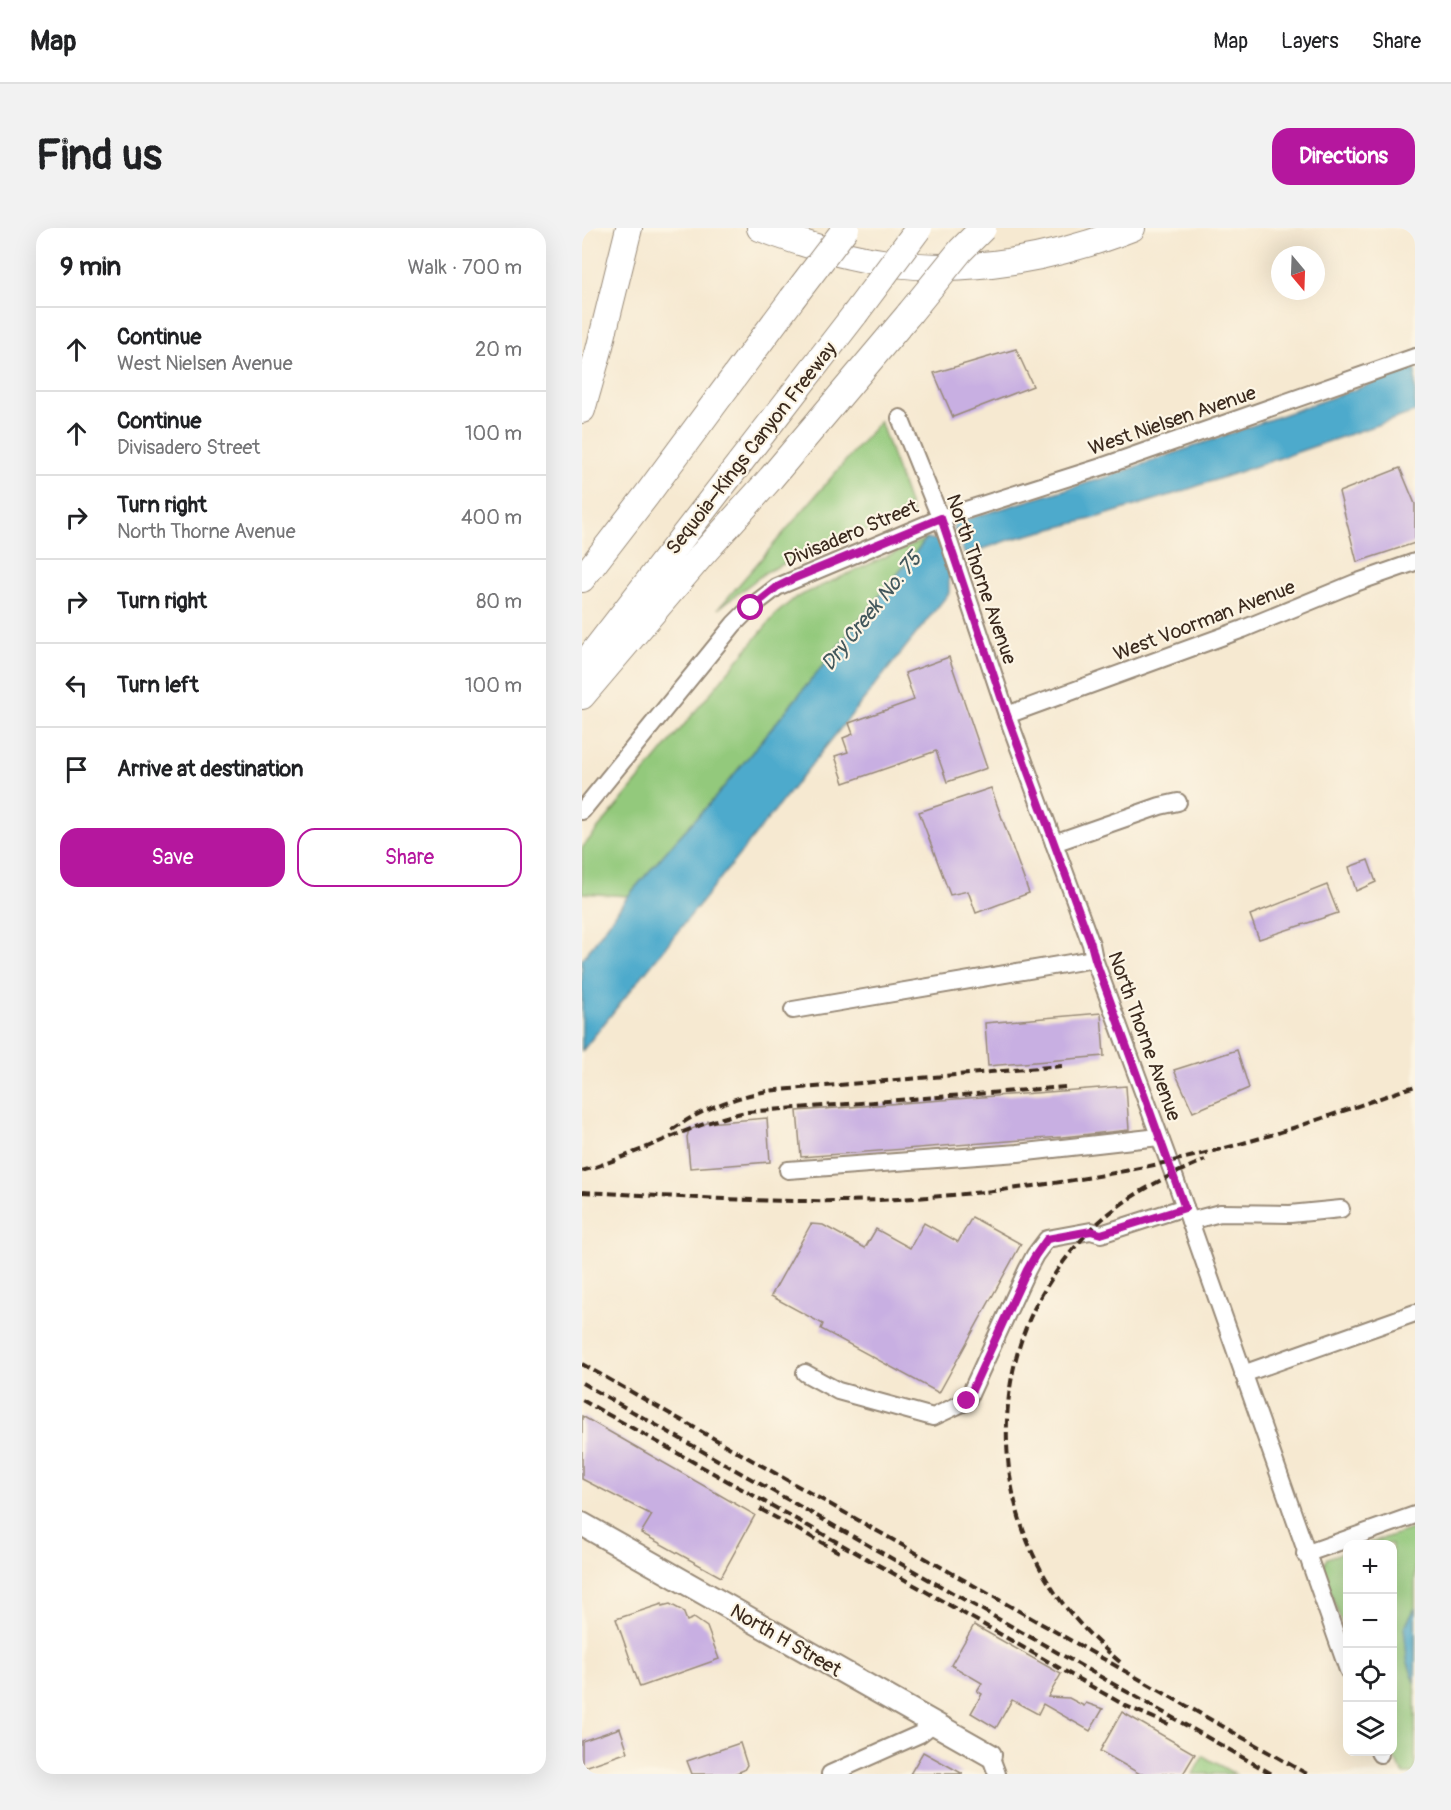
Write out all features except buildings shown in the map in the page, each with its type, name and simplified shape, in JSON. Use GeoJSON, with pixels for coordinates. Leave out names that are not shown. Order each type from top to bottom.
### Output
{"type":"FeatureCollection","features":[{"type":"Feature","properties":{"kind":"highway"},"geometry":{"type":"LineString","coordinates":[[582,410],[629,228]]}},
{"type":"Feature","properties":{"kind":"highway"},"geometry":{"type":"LineString","coordinates":[[760,228],[822,249],[889,263],[917,266],[1025,260],[1078,247],[1132,228]]}},
{"type":"Feature","properties":{"kind":"highway"},"geometry":{"type":"LineString","coordinates":[[582,579],[846,228]]}},
{"type":"Feature","properties":{"kind":"highway","name":"Sequoia–Kings Canyon Freeway"},"geometry":{"type":"LineString","coordinates":[[582,667],[919,228]]}},
{"type":"Feature","properties":{"kind":"highway"},"geometry":{"type":"LineString","coordinates":[[900,314],[959,228]]}},
{"type":"Feature","properties":{"kind":"highway"},"geometry":{"type":"LineString","coordinates":[[582,696],[900,314],[983,228]]}},
{"type":"Feature","properties":{"kind":"main road","name":"North H Street"},"geometry":{"type":"LineString","coordinates":[[582,1524],[934,1723],[994,1765]]}},
{"type":"Feature","properties":{"kind":"street","name":"West Nielsen Avenue"},"geometry":{"type":"LineString","coordinates":[[942,523],[1415,357]]}},
{"type":"Feature","properties":{"kind":"street","name":"North Thorne Avenue"},"geometry":{"type":"LineString","coordinates":[[900,418],[956,562],[1007,715],[1091,944],[1343,1659]]}},
{"type":"Feature","properties":{"kind":"street","name":"Divisadero Street"},"geometry":{"type":"LineString","coordinates":[[582,811],[734,624],[777,587],[942,523]]}},
{"type":"Feature","properties":{"kind":"street","name":"West Voorman Avenue"},"geometry":{"type":"LineString","coordinates":[[1007,715],[1243,629],[1355,583],[1415,562]]}},
{"type":"Feature","properties":{"kind":"street"},"geometry":{"type":"LineString","coordinates":[[1054,843],[1160,806],[1178,802]]}},
{"type":"Feature","properties":{"kind":"street"},"geometry":{"type":"LineString","coordinates":[[793,1010],[1095,959]]}},
{"type":"Feature","properties":{"kind":"street"},"geometry":{"type":"LineString","coordinates":[[788,1170],[1018,1153],[1159,1137]]}},
{"type":"Feature","properties":{"kind":"street"},"geometry":{"type":"LineString","coordinates":[[805,1373],[838,1391],[933,1417],[967,1401],[1027,1270],[1047,1239],[1091,1231],[1101,1234],[1187,1214],[1290,1214],[1341,1209]]}},
{"type":"Feature","properties":{"kind":"street"},"geometry":{"type":"LineString","coordinates":[[1243,1374],[1415,1313]]}},
{"type":"Feature","properties":{"kind":"street"},"geometry":{"type":"LineString","coordinates":[[1305,1554],[1415,1515]]}},
{"type":"Feature","properties":{"kind":"street"},"geometry":{"type":"LineString","coordinates":[[830,1774],[921,1734],[934,1723]]}},
{"type":"Feature","properties":{"kind":"green space"},"geometry":{"type":"Polygon","coordinates":[[[880,421],[913,515],[810,552],[766,572],[718,609],[880,421]]]}},
{"type":"Feature","properties":{"kind":"green space"},"geometry":{"type":"Polygon","coordinates":[[[927,538],[714,799],[628,896],[582,893],[582,848],[776,614],[795,598],[927,538]]]}},
{"type":"Feature","properties":{"kind":"green space"},"geometry":{"type":"Polygon","coordinates":[[[1415,1528],[1415,1774],[1404,1774],[1393,1756],[1397,1756],[1397,1540],[1378,1540],[1415,1528]]]}},
{"type":"Feature","properties":{"kind":"green space"},"geometry":{"type":"Polygon","coordinates":[[[1343,1553],[1343,1627],[1322,1568],[1327,1558],[1343,1553]]]}},
{"type":"Feature","properties":{"kind":"green space"},"geometry":{"type":"Polygon","coordinates":[[[1203,1756],[1235,1774],[1193,1774],[1203,1756]]]}},
{"type":"Feature","properties":{"kind":"water"},"geometry":{"type":"Polygon","coordinates":[[[1415,368],[1415,412],[1174,494],[1095,518],[1012,539],[965,555],[953,527],[957,522],[1107,477],[1415,368]]]}},
{"type":"Feature","properties":{"kind":"water","name":"Dry Creek No. 75"},"geometry":{"type":"Polygon","coordinates":[[[927,538],[942,541],[949,564],[949,593],[582,1051],[582,960],[628,896],[714,799],[927,538]]]}},
{"type":"Feature","properties":{"kind":"water"},"geometry":{"type":"Polygon","coordinates":[[[1415,1608],[1415,1683],[1407,1660],[1404,1628],[1415,1608]]]}},
{"type":"Feature","properties":{"kind":"railway"},"geometry":{"type":"LineString","coordinates":[[672,1130],[718,1105],[767,1091],[1062,1066]]}},
{"type":"Feature","properties":{"kind":"railway"},"geometry":{"type":"LineString","coordinates":[[582,1192],[740,1200],[820,1201],[899,1199],[987,1192],[1074,1180],[1204,1153],[1289,1129],[1415,1086]]}},
{"type":"Feature","properties":{"kind":"railway"},"geometry":{"type":"LineString","coordinates":[[582,1171],[624,1157],[704,1124],[746,1112],[1065,1087]]}},
{"type":"Feature","properties":{"kind":"railway"},"geometry":{"type":"LineString","coordinates":[[1120,1662],[1083,1627],[1059,1598],[1034,1556],[1021,1522],[1012,1486],[1007,1449],[1007,1411],[1012,1375],[1022,1339],[1036,1305],[1072,1250],[1099,1222],[1136,1194],[1205,1160]]}},
{"type":"Feature","properties":{"kind":"railway"},"geometry":{"type":"LineString","coordinates":[[582,1364],[1307,1774]]}},
{"type":"Feature","properties":{"kind":"railway"},"geometry":{"type":"LineString","coordinates":[[582,1383],[1272,1774]]}},
{"type":"Feature","properties":{"kind":"railway"},"geometry":{"type":"LineString","coordinates":[[582,1400],[1124,1705],[1170,1725]]}},
{"type":"Feature","properties":{"kind":"railway"},"geometry":{"type":"LineString","coordinates":[[760,1509],[839,1552]]}},
{"type":"Feature","properties":{"kind":"route"},"geometry":{"type":"LineString","coordinates":[[751,608],[777,587],[795,578],[941,518],[1007,715],[1185,1208],[1101,1234],[1091,1231],[1047,1239],[1027,1270],[967,1401]]}}]}
